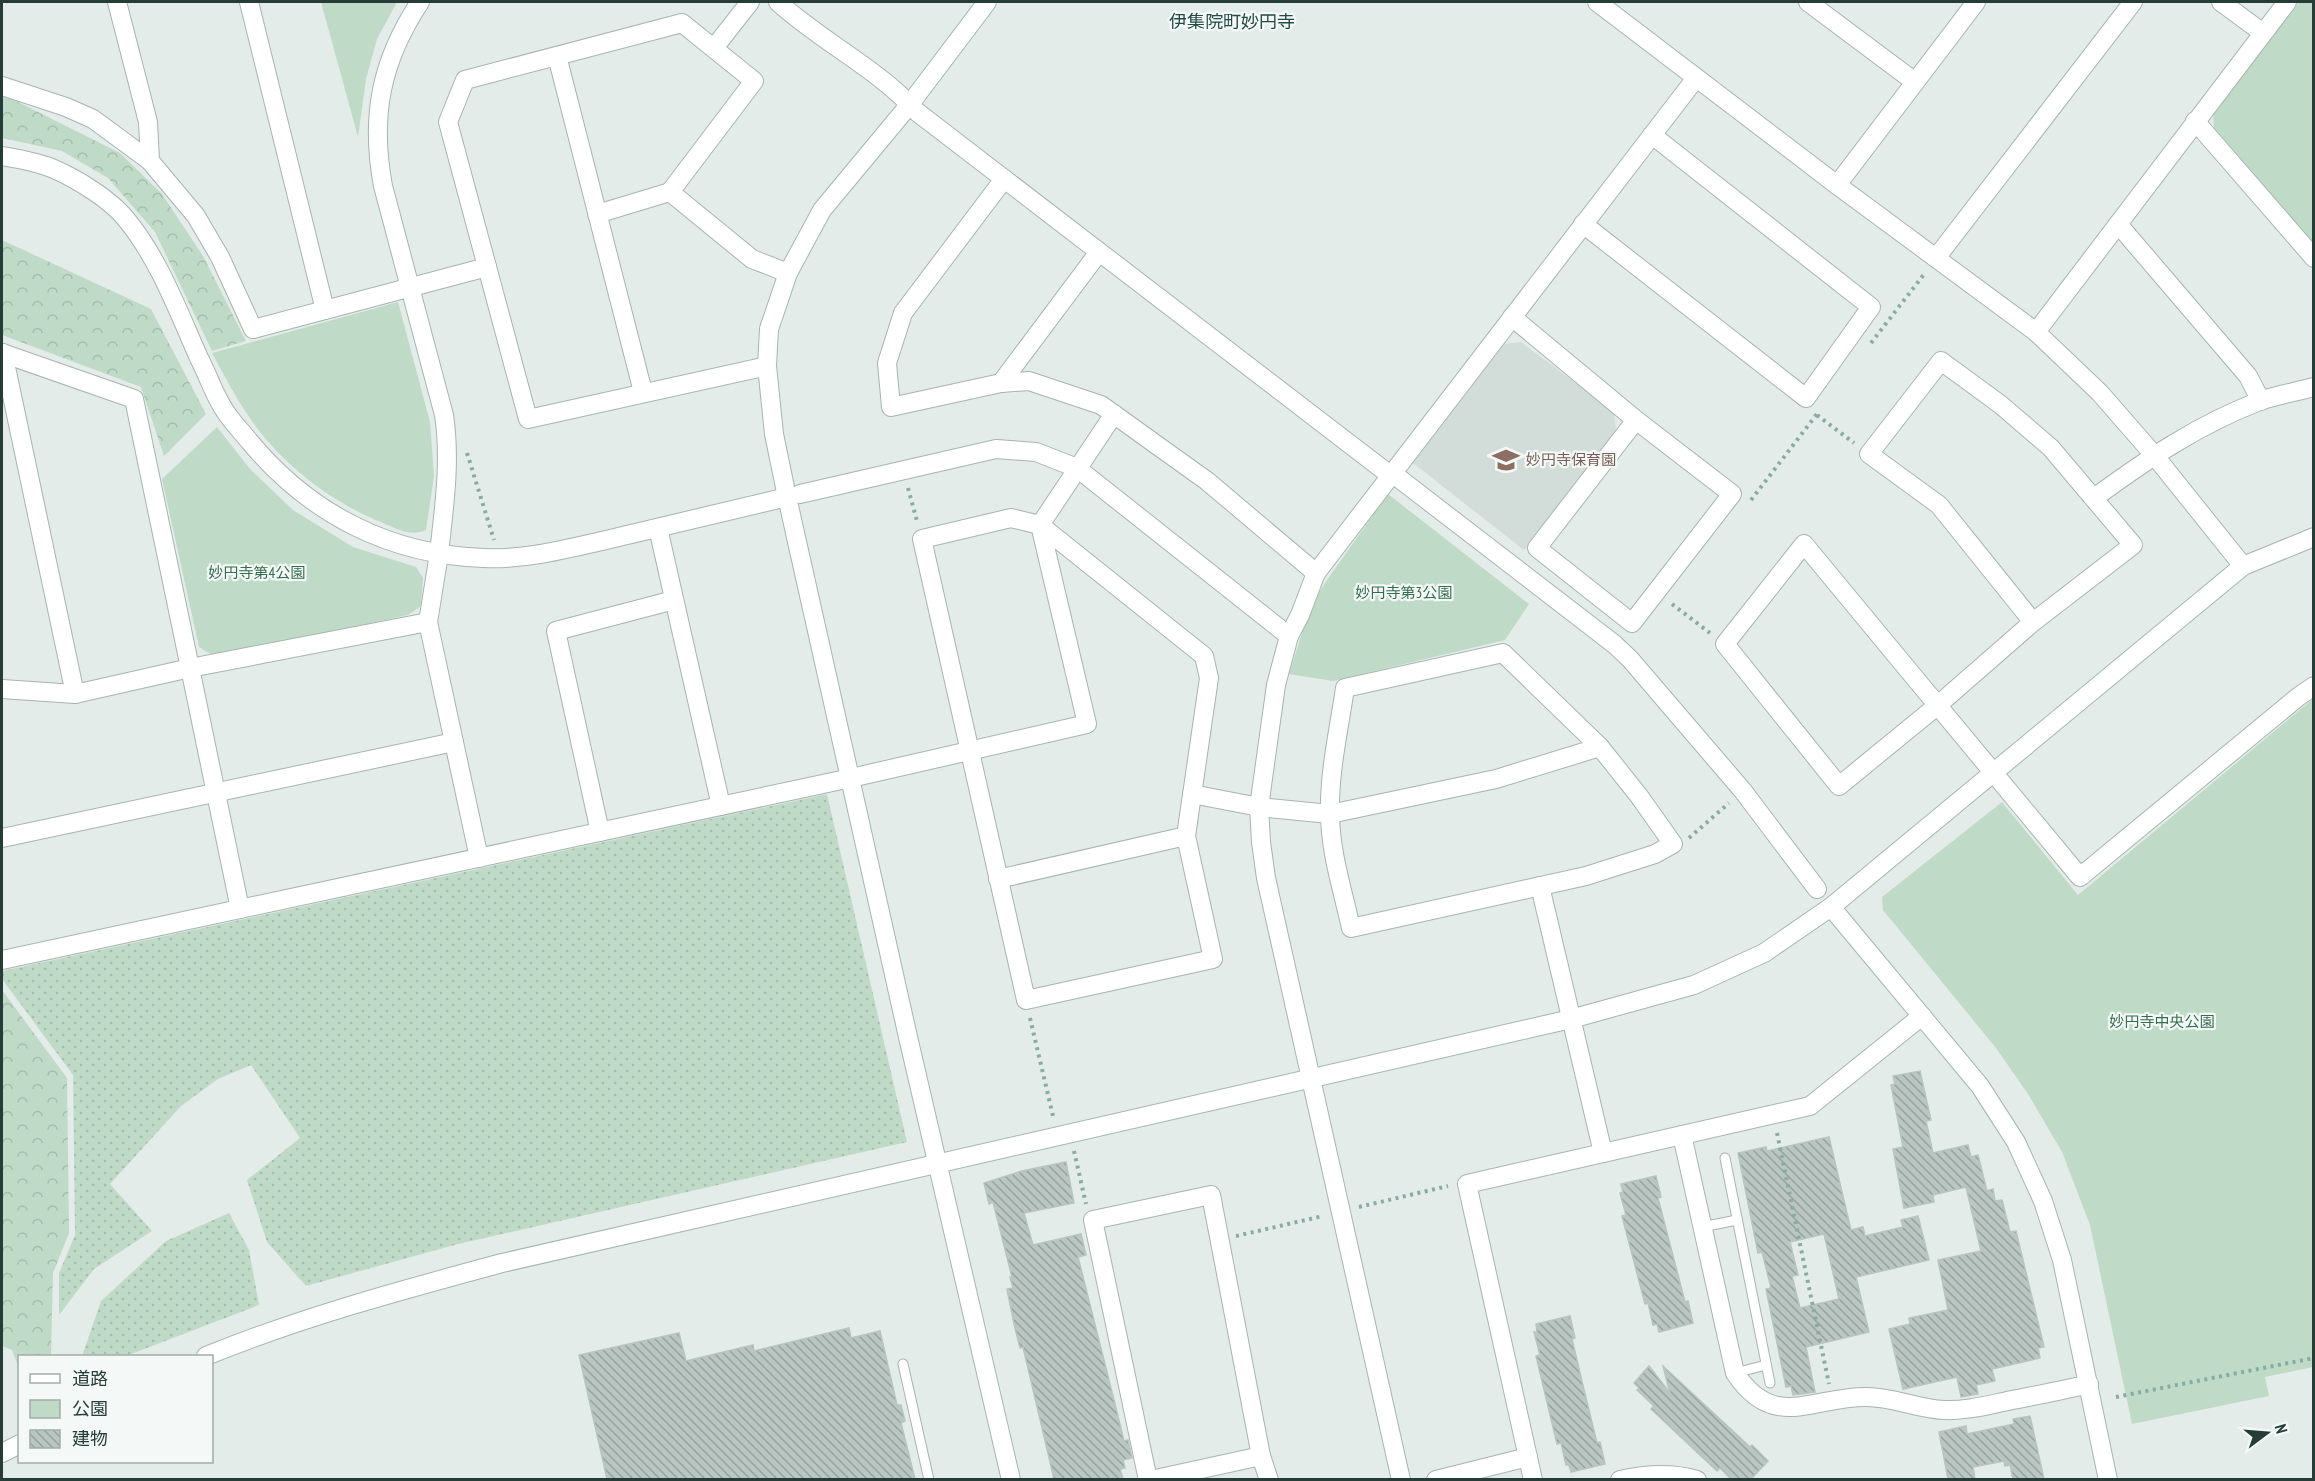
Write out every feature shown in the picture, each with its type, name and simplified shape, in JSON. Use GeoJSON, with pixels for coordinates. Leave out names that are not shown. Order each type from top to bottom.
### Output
{"type":"FeatureCollection","features":[{"type":"Feature","properties":{"kind":"street"},"geometry":{"type":"LineString","coordinates":[[117,2],[148,122],[150,161]]}},
{"type":"Feature","properties":{"kind":"street"},"geometry":{"type":"LineString","coordinates":[[249,2],[325,310]]}},
{"type":"Feature","properties":{"kind":"street"},"geometry":{"type":"LineString","coordinates":[[420,2],[410,17],[394,51],[383,82],[378,117],[377,153],[409,288],[444,415],[448,442],[448,474],[428,622],[479,858]]}},
{"type":"Feature","properties":{"kind":"street"},"geometry":{"type":"LineString","coordinates":[[714,48],[750,2]]}},
{"type":"Feature","properties":{"kind":"street"},"geometry":{"type":"LineString","coordinates":[[778,2],[823,39],[848,54],[901,94],[917,112],[1099,252],[1614,644],[1668,702],[1743,791],[1817,889]]}},
{"type":"Feature","properties":{"kind":"street"},"geometry":{"type":"LineString","coordinates":[[987,2],[910,104],[822,210],[788,273],[769,329],[767,366],[774,434],[794,495],[851,778],[908,1037],[1011,1479]]}},
{"type":"Feature","properties":{"kind":"street"},"geometry":{"type":"LineString","coordinates":[[1597,2],[1837,185],[2036,332],[2100,393],[2243,566]]}},
{"type":"Feature","properties":{"kind":"street"},"geometry":{"type":"LineString","coordinates":[[1808,2],[1915,82]]}},
{"type":"Feature","properties":{"kind":"street"},"geometry":{"type":"LineString","coordinates":[[1837,185],[1976,2]]}},
{"type":"Feature","properties":{"kind":"street"},"geometry":{"type":"LineString","coordinates":[[1936,258],[2133,2]]}},
{"type":"Feature","properties":{"kind":"street"},"geometry":{"type":"LineString","coordinates":[[2221,2],[2262,33]]}},
{"type":"Feature","properties":{"kind":"street"},"geometry":{"type":"LineString","coordinates":[[2036,332],[2287,2]]}},
{"type":"Feature","properties":{"kind":"street"},"geometry":{"type":"LineString","coordinates":[[597,214],[670,192],[754,81],[682,23],[465,80],[448,122],[528,419],[767,366]]}},
{"type":"Feature","properties":{"kind":"street"},"geometry":{"type":"LineString","coordinates":[[557,56],[644,392]]}},
{"type":"Feature","properties":{"kind":"street"},"geometry":{"type":"LineString","coordinates":[[1401,1479],[1266,878],[1259,807],[1276,685],[1288,636],[1300,615],[1316,573],[1696,78]]}},
{"type":"Feature","properties":{"kind":"street"},"geometry":{"type":"LineString","coordinates":[[2,86],[66,107],[93,119],[150,161],[196,216],[219,257],[253,329],[487,267]]}},
{"type":"Feature","properties":{"kind":"street"},"geometry":{"type":"LineString","coordinates":[[2195,121],[2313,258]]}},
{"type":"Feature","properties":{"kind":"street"},"geometry":{"type":"LineString","coordinates":[[1583,225],[1806,398],[1871,307],[1652,135]]}},
{"type":"Feature","properties":{"kind":"street"},"geometry":{"type":"LineString","coordinates":[[2,156],[52,168],[84,183],[125,217],[150,252],[224,411],[270,466],[292,487],[340,519],[396,544],[439,554],[516,558],[549,553],[996,449],[1036,452],[1077,468],[1288,636]]}},
{"type":"Feature","properties":{"kind":"street"},"geometry":{"type":"LineString","coordinates":[[1004,179],[903,313],[887,363],[891,407],[1001,383],[1029,381],[1101,405],[1208,481],[1316,573]]}},
{"type":"Feature","properties":{"kind":"street"},"geometry":{"type":"LineString","coordinates":[[670,192],[752,259],[788,273]]}},
{"type":"Feature","properties":{"kind":"street"},"geometry":{"type":"LineString","coordinates":[[2118,224],[2248,376],[2261,401]]}},
{"type":"Feature","properties":{"kind":"street"},"geometry":{"type":"LineString","coordinates":[[1001,383],[1099,252]]}},
{"type":"Feature","properties":{"kind":"street"},"geometry":{"type":"LineString","coordinates":[[1512,317],[1636,420],[1731,494],[1632,623],[1537,548],[1636,420]]}},
{"type":"Feature","properties":{"kind":"street"},"geometry":{"type":"LineString","coordinates":[[2,353],[134,399],[240,909]]}},
{"type":"Feature","properties":{"kind":"street"},"geometry":{"type":"LineString","coordinates":[[2,353],[75,694]]}},
{"type":"Feature","properties":{"kind":"street"},"geometry":{"type":"LineString","coordinates":[[2033,622],[1939,505],[1869,454],[1941,361],[2001,405],[2051,448],[2133,545],[2033,622],[1938,705],[1839,786],[1725,644],[1804,544],[1938,705],[1993,773],[2080,877],[2313,686]]}},
{"type":"Feature","properties":{"kind":"street"},"geometry":{"type":"LineString","coordinates":[[2094,498],[2154,456],[2205,426],[2261,401],[2313,387]]}},
{"type":"Feature","properties":{"kind":"street"},"geometry":{"type":"LineString","coordinates":[[2,960],[851,778],[1087,724],[1040,525],[1114,414]]}},
{"type":"Feature","properties":{"kind":"street"},"geometry":{"type":"LineString","coordinates":[[1011,518],[1040,525],[1204,656],[1209,678],[1186,836],[1213,958],[1026,1000],[922,539],[1011,518]]}},
{"type":"Feature","properties":{"kind":"street"},"geometry":{"type":"LineString","coordinates":[[658,528],[721,806]]}},
{"type":"Feature","properties":{"kind":"street"},"geometry":{"type":"LineString","coordinates":[[208,1355],[247,1339],[362,1301],[502,1263],[1571,1019],[1694,985],[1764,953],[1831,907],[2243,566],[2313,537]]}},
{"type":"Feature","properties":{"kind":"street"},"geometry":{"type":"LineString","coordinates":[[600,832],[556,631],[674,600]]}},
{"type":"Feature","properties":{"kind":"street"},"geometry":{"type":"LineString","coordinates":[[2,689],[75,694],[190,668],[428,622]]}},
{"type":"Feature","properties":{"kind":"street"},"geometry":{"type":"LineString","coordinates":[[1503,653],[1600,747],[1673,844],[1655,854],[1586,876],[1351,928],[1333,843],[1330,814],[1332,780],[1345,688],[1503,653]]}},
{"type":"Feature","properties":{"kind":"street"},"geometry":{"type":"LineString","coordinates":[[2,838],[454,742]]}},
{"type":"Feature","properties":{"kind":"street"},"geometry":{"type":"LineString","coordinates":[[1192,794],[1259,807],[1330,814],[1496,779],[1600,747]]}},
{"type":"Feature","properties":{"kind":"street"},"geometry":{"type":"LineString","coordinates":[[998,879],[1186,836]]}},
{"type":"Feature","properties":{"kind":"street"},"geometry":{"type":"LineString","coordinates":[[1540,886],[1603,1153]]}},
{"type":"Feature","properties":{"kind":"street"},"geometry":{"type":"LineString","coordinates":[[1831,907],[1980,1086],[2016,1142],[2043,1201],[2062,1260],[2108,1479]]}},
{"type":"Feature","properties":{"kind":"street"},"geometry":{"type":"LineString","coordinates":[[1533,1479],[1467,1184],[1810,1106],[1922,1016]]}},
{"type":"Feature","properties":{"kind":"street"},"geometry":{"type":"LineString","coordinates":[[1682,1135],[1735,1373],[1745,1388],[1767,1403],[1790,1409],[1851,1396],[1875,1397],[1944,1410],[1967,1409],[2089,1384]]}},
{"type":"Feature","properties":{"kind":"street"},"geometry":{"type":"LineString","coordinates":[[1261,1456],[1150,1479],[1093,1220],[1210,1195],[1261,1456],[1269,1479]]}},
{"type":"Feature","properties":{"kind":"street"},"geometry":{"type":"LineString","coordinates":[[2,1453],[18,1445]]}},
{"type":"Feature","properties":{"kind":"street"},"geometry":{"type":"LineString","coordinates":[[1436,1479],[1528,1457]]}},
{"type":"Feature","properties":{"kind":"street"},"geometry":{"type":"LineString","coordinates":[[1620,1479],[1643,1474],[1671,1474],[1697,1479]]}},
{"type":"Feature","properties":{"kind":"lane"},"geometry":{"type":"LineString","coordinates":[[1725,1158],[1770,1383]]}},
{"type":"Feature","properties":{"kind":"lane"},"geometry":{"type":"LineString","coordinates":[[1702,1227],[1737,1220]]}},
{"type":"Feature","properties":{"kind":"lane"},"geometry":{"type":"LineString","coordinates":[[903,1364],[929,1479]]}},
{"type":"Feature","properties":{"kind":"lane"},"geometry":{"type":"LineString","coordinates":[[1735,1373],[1766,1365]]}},
{"type":"Feature","properties":{"kind":"path"},"geometry":{"type":"LineString","coordinates":[[1866,350],[1936,258]]}},
{"type":"Feature","properties":{"kind":"path"},"geometry":{"type":"LineString","coordinates":[[1746,506],[1824,405]]}},
{"type":"Feature","properties":{"kind":"path"},"geometry":{"type":"LineString","coordinates":[[1817,414],[1869,454]]}},
{"type":"Feature","properties":{"kind":"path"},"geometry":{"type":"LineString","coordinates":[[466,449],[495,544]]}},
{"type":"Feature","properties":{"kind":"path"},"geometry":{"type":"LineString","coordinates":[[903,470],[922,539]]}},
{"type":"Feature","properties":{"kind":"path"},"geometry":{"type":"LineString","coordinates":[[1665,613],[1678,595]]}},
{"type":"Feature","properties":{"kind":"path"},"geometry":{"type":"LineString","coordinates":[[1672,604],[1725,644]]}},
{"type":"Feature","properties":{"kind":"path"},"geometry":{"type":"LineString","coordinates":[[1673,844],[1688,840],[1743,791]]}},
{"type":"Feature","properties":{"kind":"path"},"geometry":{"type":"LineString","coordinates":[[1026,1000],[1053,1116]]}},
{"type":"Feature","properties":{"kind":"path"},"geometry":{"type":"LineString","coordinates":[[1773,1114],[1833,1400]]}},
{"type":"Feature","properties":{"kind":"path"},"geometry":{"type":"LineString","coordinates":[[1074,1151],[1087,1208],[1093,1220]]}},
{"type":"Feature","properties":{"kind":"path"},"geometry":{"type":"LineString","coordinates":[[1219,1240],[1452,1185],[1467,1184]]}},
{"type":"Feature","properties":{"kind":"path"},"geometry":{"type":"LineString","coordinates":[[2116,1397],[2313,1358]]}},
{"type":"Feature","properties":{"kind":"shaded area"},"geometry":{"type":"Polygon","coordinates":[[[1521,342],[1614,412],[1616,431],[1524,550],[1413,463],[1504,344],[1521,342]]]}},
{"type":"Feature","properties":{"kind":"green space"},"geometry":{"type":"Polygon","coordinates":[[[321,2],[397,2],[377,39],[366,79],[358,137],[321,2]]]}},
{"type":"Feature","properties":{"kind":"green space"},"geometry":{"type":"Polygon","coordinates":[[[2299,2],[2313,2],[2313,245],[2214,128],[2213,111],[2299,2]]]}},
{"type":"Feature","properties":{"kind":"green space"},"geometry":{"type":"Polygon","coordinates":[[[2,94],[120,153],[162,194],[203,256],[246,341],[212,351],[155,232],[108,178],[62,151],[2,138],[2,94]]]}},
{"type":"Feature","properties":{"kind":"green space"},"geometry":{"type":"Polygon","coordinates":[[[2,240],[151,309],[206,414],[164,456],[141,387],[2,335],[2,240]]]}},
{"type":"Feature","properties":{"kind":"green space"},"geometry":{"type":"Polygon","coordinates":[[[398,302],[430,422],[434,476],[426,530],[415,533],[394,528],[347,506],[298,471],[257,428],[212,353],[398,302]]]}},
{"type":"Feature","properties":{"kind":"green space","name":"妙円寺第4公園"},"geometry":{"type":"Polygon","coordinates":[[[217,427],[250,469],[293,510],[353,547],[416,567],[423,578],[421,606],[408,615],[215,657],[199,647],[162,479],[217,427]]]}},
{"type":"Feature","properties":{"kind":"green space","name":"妙円寺第3公園"},"geometry":{"type":"Polygon","coordinates":[[[1388,494],[1529,604],[1505,640],[1333,681],[1289,674],[1311,605],[1388,494]]]}},
{"type":"Feature","properties":{"kind":"green space","name":"妙円寺中央公園"},"geometry":{"type":"Polygon","coordinates":[[[2313,699],[2313,1367],[2265,1377],[2269,1396],[2132,1424],[2090,1225],[2062,1152],[2028,1094],[1996,1048],[1883,910],[1882,897],[2002,802],[2078,895],[2313,699]]]}},
{"type":"Feature","properties":{"kind":"green space"},"geometry":{"type":"Polygon","coordinates":[[[827,794],[907,1142],[458,1244],[306,1286],[267,1242],[247,1180],[300,1138],[251,1065],[218,1079],[181,1106],[110,1184],[152,1231],[94,1269],[59,1315],[59,1273],[75,1235],[73,1075],[2,979],[2,971],[827,794]]]}},
{"type":"Feature","properties":{"kind":"green space"},"geometry":{"type":"Polygon","coordinates":[[[2,990],[67,1078],[69,1233],[53,1273],[51,1355],[18,1355],[18,1365],[12,1350],[2,1346],[2,990]]]}},
{"type":"Feature","properties":{"kind":"green space"},"geometry":{"type":"Polygon","coordinates":[[[229,1213],[249,1250],[259,1305],[129,1355],[82,1355],[101,1301],[166,1241],[229,1213]]]}},
{"type":"Feature","properties":{"kind":"building"},"geometry":{"type":"Polygon","coordinates":[[[1920,1071],[1931,1120],[1926,1121],[1933,1153],[1968,1145],[1971,1157],[1978,1155],[1987,1191],[1993,1189],[1995,1201],[2002,1200],[2010,1232],[2016,1231],[2044,1347],[2038,1348],[2040,1358],[1992,1369],[1995,1381],[1976,1385],[1978,1394],[1961,1397],[1957,1377],[1903,1389],[1889,1329],[1910,1324],[1909,1318],[1948,1310],[1938,1260],[1981,1251],[1966,1187],[1933,1195],[1934,1202],[1904,1208],[1893,1149],[1903,1147],[1891,1085],[1895,1084],[1893,1076],[1920,1071]]]}},
{"type":"Feature","properties":{"kind":"building"},"geometry":{"type":"Polygon","coordinates":[[[1829,1137],[1851,1230],[1863,1227],[1865,1236],[1903,1227],[1901,1220],[1918,1216],[1929,1260],[1856,1277],[1869,1332],[1806,1347],[1815,1392],[1793,1395],[1791,1386],[1786,1387],[1766,1289],[1771,1288],[1762,1252],[1758,1253],[1738,1153],[1766,1147],[1767,1151],[1829,1137]],[[1824,1234],[1790,1242],[1798,1275],[1792,1276],[1800,1308],[1839,1299],[1824,1234]]]}},
{"type":"Feature","properties":{"kind":"building"},"geometry":{"type":"Polygon","coordinates":[[[1066,1162],[1074,1203],[1024,1213],[1033,1245],[1081,1234],[1086,1255],[1078,1257],[1124,1441],[1128,1440],[1132,1458],[1123,1460],[1125,1468],[1120,1469],[1123,1479],[1054,1479],[1023,1347],[1020,1348],[1014,1324],[1007,1289],[1013,1288],[1010,1277],[1012,1277],[993,1202],[989,1204],[984,1183],[1022,1171],[1066,1162]]]}},
{"type":"Feature","properties":{"kind":"building"},"geometry":{"type":"Polygon","coordinates":[[[1656,1176],[1661,1197],[1658,1198],[1685,1302],[1688,1301],[1693,1323],[1659,1332],[1657,1324],[1653,1325],[1648,1303],[1645,1304],[1622,1216],[1626,1215],[1620,1193],[1623,1192],[1621,1184],[1656,1176]]]}},
{"type":"Feature","properties":{"kind":"building"},"geometry":{"type":"Polygon","coordinates":[[[1570,1316],[1575,1338],[1572,1339],[1585,1394],[1597,1443],[1600,1442],[1605,1464],[1571,1472],[1569,1465],[1566,1465],[1561,1443],[1557,1444],[1536,1356],[1540,1355],[1534,1332],[1537,1332],[1536,1324],[1570,1316]]]}},
{"type":"Feature","properties":{"kind":"building"},"geometry":{"type":"Polygon","coordinates":[[[849,1328],[851,1338],[880,1331],[897,1405],[901,1405],[905,1421],[901,1423],[915,1479],[607,1479],[579,1355],[679,1333],[686,1361],[753,1345],[754,1351],[849,1328]]]}},
{"type":"Feature","properties":{"kind":"building"},"geometry":{"type":"Polygon","coordinates":[[[1649,1366],[1670,1393],[1663,1366],[1768,1461],[1751,1479],[1731,1479],[1720,1468],[1717,1471],[1651,1409],[1654,1406],[1637,1390],[1639,1388],[1634,1383],[1649,1366]]]}},
{"type":"Feature","properties":{"kind":"building"},"geometry":{"type":"Polygon","coordinates":[[[2030,1416],[2044,1479],[2013,1479],[2010,1465],[2005,1466],[2004,1461],[1973,1467],[1975,1479],[1948,1479],[1939,1432],[1966,1426],[1967,1434],[2014,1424],[2013,1419],[2030,1416]]]}},
{"type":"Feature","properties":{"kind":"place","name":"妙円寺保育園"},"geometry":{"type":"Point","coordinates":[1506,460]}},
{"type":"Feature","properties":{"kind":"district","name":"伊集院町妙円寺"},"geometry":{"type":"Point","coordinates":[1232,22]}}]}
